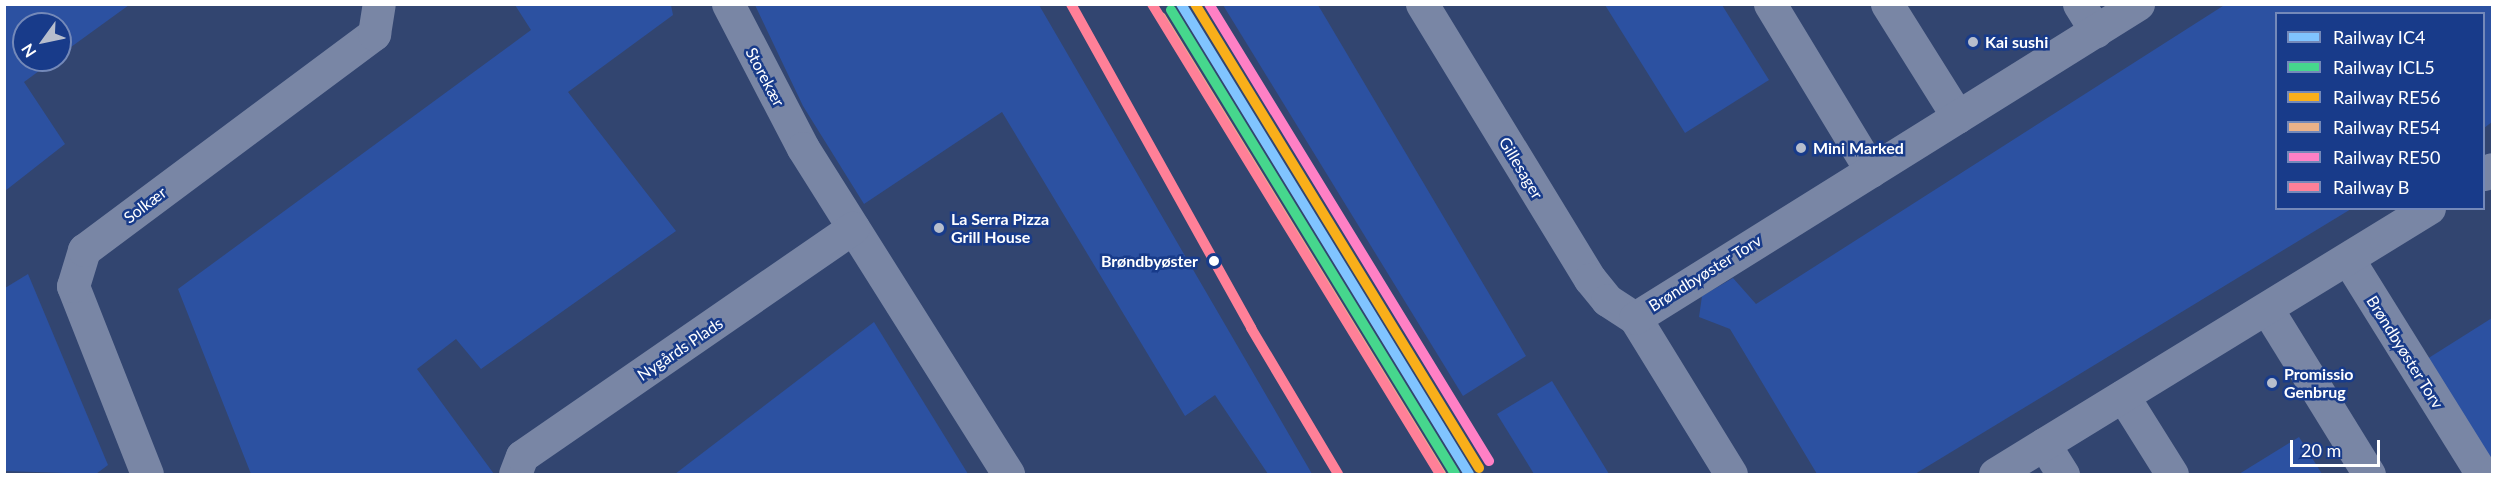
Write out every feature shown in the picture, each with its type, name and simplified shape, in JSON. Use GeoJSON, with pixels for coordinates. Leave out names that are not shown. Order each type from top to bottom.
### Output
{"type":"FeatureCollection","features":[{"type":"Feature","properties":{"kind":"street","name":"Solkær"},"geometry":{"type":"LineString","coordinates":[[147,474],[73,285],[84,250],[374,34],[379,4]]}},
{"type":"Feature","properties":{"kind":"street","name":"Storekær"},"geometry":{"type":"LineString","coordinates":[[728,4],[803,148],[853,228]]}},
{"type":"Feature","properties":{"kind":"street","name":"Gillesager"},"geometry":{"type":"LineString","coordinates":[[1422,4],[1590,279],[1607,300],[1635,318]]}},
{"type":"Feature","properties":{"kind":"street"},"geometry":{"type":"LineString","coordinates":[[1770,4],[1871,171]]}},
{"type":"Feature","properties":{"kind":"street"},"geometry":{"type":"LineString","coordinates":[[1887,4],[1958,117]]}},
{"type":"Feature","properties":{"kind":"street","name":"Brøndbyøster Torv"},"geometry":{"type":"LineString","coordinates":[[1731,474],[1635,318],[1958,117],[2088,18],[2138,4]]}},
{"type":"Feature","properties":{"kind":"street"},"geometry":{"type":"LineString","coordinates":[[1995,474],[2426,210]]}},
{"type":"Feature","properties":{"kind":"street"},"geometry":{"type":"LineString","coordinates":[[853,228],[1008,474]]}},
{"type":"Feature","properties":{"kind":"street","name":"Nygårds Plads"},"geometry":{"type":"LineString","coordinates":[[515,474],[522,456],[853,228]]}},
{"type":"Feature","properties":{"kind":"street","name":"Brøndbyøster Torv"},"geometry":{"type":"LineString","coordinates":[[2348,259],[2482,474]]}},
{"type":"Feature","properties":{"kind":"street"},"geometry":{"type":"LineString","coordinates":[[2267,309],[2369,474]]}},
{"type":"Feature","properties":{"kind":"street"},"geometry":{"type":"LineString","coordinates":[[2123,396],[2172,474]]}},
{"type":"Feature","properties":{"kind":"street"},"geometry":{"type":"LineString","coordinates":[[2044,444],[2063,474]]}},
{"type":"Feature","properties":{"kind":"shaded area"},"geometry":{"type":"Polygon","coordinates":[[[5,4],[129,5],[72,46],[72,12],[12,12],[12,72],[38,72],[24,82],[65,144],[5,191],[5,4]]]}},
{"type":"Feature","properties":{"kind":"shaded area"},"geometry":{"type":"Polygon","coordinates":[[[2226,4],[2492,5],[2492,122],[2485,127],[2485,12],[2275,12],[2275,210],[2349,210],[1915,474],[1817,474],[1730,329],[1699,317],[1702,296],[1733,278],[1756,304],[2226,4]]]}},
{"type":"Feature","properties":{"kind":"shaded area"},"geometry":{"type":"Polygon","coordinates":[[[515,5],[671,5],[673,15],[568,92],[676,231],[481,369],[456,339],[417,369],[494,474],[251,474],[178,289],[531,30],[515,5]]]}},
{"type":"Feature","properties":{"kind":"shaded area"},"geometry":{"type":"Polygon","coordinates":[[[755,5],[1039,5],[1312,474],[1268,474],[1215,395],[1185,416],[1002,112],[864,204],[803,106],[755,5]]]}},
{"type":"Feature","properties":{"kind":"shaded area"},"geometry":{"type":"Polygon","coordinates":[[[1223,5],[1318,5],[1526,356],[1463,396],[1223,5]]]}},
{"type":"Feature","properties":{"kind":"shaded area"},"geometry":{"type":"Polygon","coordinates":[[[1605,5],[1722,5],[1769,80],[1685,133],[1605,5]]]}},
{"type":"Feature","properties":{"kind":"shaded area"},"geometry":{"type":"Polygon","coordinates":[[[28,274],[108,465],[96,474],[5,471],[5,288],[28,274]]]}},
{"type":"Feature","properties":{"kind":"shaded area"},"geometry":{"type":"Polygon","coordinates":[[[2492,318],[2492,468],[2427,359],[2492,318]]]}},
{"type":"Feature","properties":{"kind":"shaded area"},"geometry":{"type":"Polygon","coordinates":[[[874,322],[968,474],[675,474],[874,322]]]}},
{"type":"Feature","properties":{"kind":"shaded area"},"geometry":{"type":"Polygon","coordinates":[[[1552,381],[1609,474],[1534,474],[1497,414],[1552,381]]]}},
{"type":"Feature","properties":{"kind":"shaded area"},"geometry":{"type":"Polygon","coordinates":[[[2299,437],[2322,474],[2239,474],[2299,437]]]}},
{"type":"Feature","properties":{"kind":"rail line","name":"B"},"geometry":{"type":"LineString","coordinates":[[1071,4],[1251,328],[1338,474]]}},
{"type":"Feature","properties":{"kind":"rail line","name":"B"},"geometry":{"type":"LineString","coordinates":[[1152,4],[1440,474]]}},
{"type":"Feature","properties":{"kind":"rail line","name":"IC4"},"geometry":{"type":"LineString","coordinates":[[1181,4],[1469,474]]}},
{"type":"Feature","properties":{"kind":"rail line","name":"RE56"},"geometry":{"type":"LineString","coordinates":[[1195,4],[1479,468]]}},
{"type":"Feature","properties":{"kind":"rail line","name":"RE50"},"geometry":{"type":"LineString","coordinates":[[1209,4],[1489,461]]}},
{"type":"Feature","properties":{"kind":"rail line","name":"ICL5"},"geometry":{"type":"LineString","coordinates":[[1171,10],[1455,474]]}},
{"type":"Feature","properties":{"kind":"rail line","name":"RE54"},"geometry":{"type":"LineString","coordinates":[[1161,17],[1441,474]]}},
{"type":"Feature","properties":{"kind":"place","name":"Kai sushi"},"geometry":{"type":"Point","coordinates":[1973,42]}},
{"type":"Feature","properties":{"kind":"place","name":"Mini Marked"},"geometry":{"type":"Point","coordinates":[1801,148]}},
{"type":"Feature","properties":{"kind":"place","name":"La Serra Pizza Grill House"},"geometry":{"type":"Point","coordinates":[939,228]}},
{"type":"Feature","properties":{"kind":"place","name":"Brøndbyøster"},"geometry":{"type":"Point","coordinates":[1214,261]}},
{"type":"Feature","properties":{"kind":"place","name":"Promissio Genbrug"},"geometry":{"type":"Point","coordinates":[2272,383]}}]}
